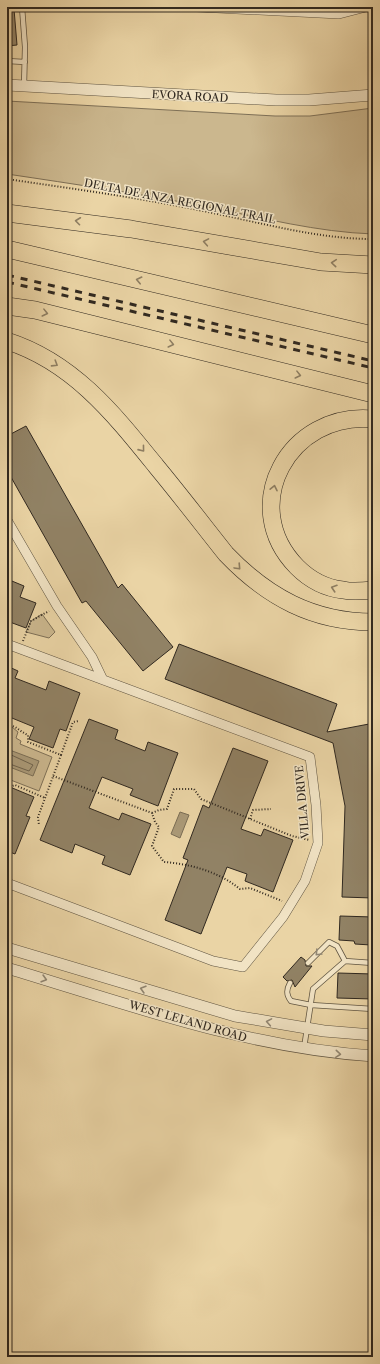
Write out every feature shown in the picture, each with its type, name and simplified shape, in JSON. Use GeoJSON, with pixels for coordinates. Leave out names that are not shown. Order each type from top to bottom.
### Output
{"type":"FeatureCollection","features":[{"type":"Feature","properties":{"kind":"highway"},"geometry":{"type":"LineString","coordinates":[[7,213],[116,227],[321,262],[373,265]]}},
{"type":"Feature","properties":{"kind":"highway"},"geometry":{"type":"LineString","coordinates":[[7,249],[373,335]]}},
{"type":"Feature","properties":{"kind":"highway"},"geometry":{"type":"LineString","coordinates":[[177,290],[373,323]]}},
{"type":"Feature","properties":{"kind":"highway"},"geometry":{"type":"LineString","coordinates":[[7,306],[35,310],[373,394]]}},
{"type":"Feature","properties":{"kind":"highway"},"geometry":{"type":"LineString","coordinates":[[7,341],[36,353],[56,364],[93,393],[118,419],[226,554],[244,573],[263,589],[286,602],[311,612],[335,619],[373,622]]}},
{"type":"Feature","properties":{"kind":"highway"},"geometry":{"type":"LineString","coordinates":[[373,419],[341,420],[329,423],[313,431],[297,445],[280,470],[272,497],[272,514],[274,528],[286,555],[308,578],[342,590],[373,590]]}},
{"type":"Feature","properties":{"kind":"street"},"geometry":{"type":"LineString","coordinates":[[197,7],[339,14],[366,7]]}},
{"type":"Feature","properties":{"kind":"street","name":"EVORA ROAD"},"geometry":{"type":"LineString","coordinates":[[7,85],[276,100],[309,100],[373,95]]}},
{"type":"Feature","properties":{"kind":"street"},"geometry":{"type":"LineString","coordinates":[[7,520],[57,606],[92,657],[103,680]]}},
{"type":"Feature","properties":{"kind":"street","name":"VILLA DRIVE"},"geometry":{"type":"LineString","coordinates":[[7,644],[310,756],[316,805],[318,843],[304,881],[291,904],[283,917],[243,967],[213,961],[7,883]]}},
{"type":"Feature","properties":{"kind":"street","name":"WEST LELAND ROAD"},"geometry":{"type":"LineString","coordinates":[[7,948],[235,1016],[307,1029],[373,1035]]}},
{"type":"Feature","properties":{"kind":"street","name":"WEST LELAND ROAD"},"geometry":{"type":"LineString","coordinates":[[7,968],[240,1037],[304,1049],[373,1056]]}},
{"type":"Feature","properties":{"kind":"lane"},"geometry":{"type":"LineString","coordinates":[[22,7],[25,62],[24,86]]}},
{"type":"Feature","properties":{"kind":"lane"},"geometry":{"type":"LineString","coordinates":[[7,61],[25,62]]}},
{"type":"Feature","properties":{"kind":"lane"},"geometry":{"type":"LineString","coordinates":[[308,963],[329,942],[337,946],[345,962]]}},
{"type":"Feature","properties":{"kind":"lane"},"geometry":{"type":"LineString","coordinates":[[304,1049],[313,989],[345,962],[373,963]]}},
{"type":"Feature","properties":{"kind":"lane"},"geometry":{"type":"LineString","coordinates":[[290,983],[287,988],[287,996],[291,1001],[311,1005],[373,1009]]}},
{"type":"Feature","properties":{"kind":"path","name":"DELTA DE ANZA REGIONAL TRAIL"},"geometry":{"type":"LineString","coordinates":[[7,179],[150,201],[309,234],[350,239],[373,239]]}},
{"type":"Feature","properties":{"kind":"path"},"geometry":{"type":"LineString","coordinates":[[20,648],[31,622],[57,606]]}},
{"type":"Feature","properties":{"kind":"path"},"geometry":{"type":"LineString","coordinates":[[39,825],[38,817],[73,722],[79,721]]}},
{"type":"Feature","properties":{"kind":"path"},"geometry":{"type":"LineString","coordinates":[[7,725],[16,727],[20,732],[28,735],[28,742],[61,755]]}},
{"type":"Feature","properties":{"kind":"path"},"geometry":{"type":"LineString","coordinates":[[53,776],[152,814],[159,827],[152,846],[164,862],[183,863],[227,879],[240,889],[250,888],[291,904]]}},
{"type":"Feature","properties":{"kind":"path"},"geometry":{"type":"LineString","coordinates":[[7,788],[15,786],[45,798]]}},
{"type":"Feature","properties":{"kind":"path"},"geometry":{"type":"LineString","coordinates":[[152,814],[159,810],[167,809],[174,789],[194,789],[201,799],[292,836],[318,843]]}},
{"type":"Feature","properties":{"kind":"path"},"geometry":{"type":"LineString","coordinates":[[250,819],[253,810],[271,809]]}},
{"type":"Feature","properties":{"kind":"shaded area"},"geometry":{"type":"Polygon","coordinates":[[[7,101],[275,116],[310,116],[373,108],[373,234],[352,233],[311,227],[158,198],[7,174],[7,101]]]}},
{"type":"Feature","properties":{"kind":"shaded area"},"geometry":{"type":"Polygon","coordinates":[[[42,614],[55,632],[49,638],[26,632],[31,621],[42,614]]]}},
{"type":"Feature","properties":{"kind":"shaded area"},"geometry":{"type":"Polygon","coordinates":[[[7,727],[12,727],[18,732],[16,738],[21,741],[20,744],[52,757],[39,791],[8,779],[7,782],[7,727]]]}},
{"type":"Feature","properties":{"kind":"water"},"geometry":{"type":"Polygon","coordinates":[[[7,749],[39,761],[33,776],[7,766],[7,749]]]}},
{"type":"Feature","properties":{"kind":"water"},"geometry":{"type":"Polygon","coordinates":[[[180,812],[189,815],[180,838],[171,834],[180,812]]]}},
{"type":"Feature","properties":{"kind":"building"},"geometry":{"type":"Polygon","coordinates":[[[7,9],[14,9],[17,45],[7,46],[7,9]]]}},
{"type":"Feature","properties":{"kind":"building"},"geometry":{"type":"Polygon","coordinates":[[[26,426],[118,588],[122,584],[173,647],[143,671],[86,601],[82,603],[7,470],[7,436],[26,426]]]}},
{"type":"Feature","properties":{"kind":"building"},"geometry":{"type":"Polygon","coordinates":[[[7,579],[24,586],[20,597],[36,603],[26,628],[7,621],[7,579]]]}},
{"type":"Feature","properties":{"kind":"building"},"geometry":{"type":"Polygon","coordinates":[[[179,644],[337,704],[327,732],[369,724],[373,747],[373,898],[342,897],[345,806],[333,743],[165,679],[179,644]]]}},
{"type":"Feature","properties":{"kind":"building"},"geometry":{"type":"Polygon","coordinates":[[[7,666],[18,671],[15,678],[46,690],[49,681],[80,693],[66,731],[60,729],[53,748],[29,739],[34,727],[7,716],[7,666]]]}},
{"type":"Feature","properties":{"kind":"building"},"geometry":{"type":"Polygon","coordinates":[[[89,719],[118,730],[115,739],[145,751],[148,742],[178,753],[158,806],[130,795],[133,789],[102,777],[89,808],[119,820],[122,813],[151,824],[130,875],[102,864],[105,856],[75,844],[72,853],[40,840],[89,719]]]}},
{"type":"Feature","properties":{"kind":"building"},"geometry":{"type":"Polygon","coordinates":[[[233,748],[268,761],[241,829],[261,836],[264,829],[293,840],[273,892],[245,881],[247,874],[227,867],[201,934],[165,920],[188,860],[183,858],[203,805],[209,808],[233,748]]]}},
{"type":"Feature","properties":{"kind":"building"},"geometry":{"type":"Polygon","coordinates":[[[10,787],[34,797],[26,816],[30,817],[15,854],[7,851],[7,794],[10,787]]]}},
{"type":"Feature","properties":{"kind":"building"},"geometry":{"type":"Polygon","coordinates":[[[340,916],[373,917],[373,942],[371,942],[371,945],[355,944],[354,941],[339,940],[340,916]]]}},
{"type":"Feature","properties":{"kind":"building"},"geometry":{"type":"Polygon","coordinates":[[[301,957],[305,960],[306,966],[312,966],[295,987],[292,980],[287,981],[283,977],[301,957]]]}},
{"type":"Feature","properties":{"kind":"building"},"geometry":{"type":"Polygon","coordinates":[[[338,973],[373,974],[373,999],[337,998],[338,973]]]}},
{"type":"Feature","properties":{"kind":"railway"},"geometry":{"type":"LineString","coordinates":[[7,275],[373,361]]}},
{"type":"Feature","properties":{"kind":"railway"},"geometry":{"type":"LineString","coordinates":[[7,282],[373,368]]}}]}
